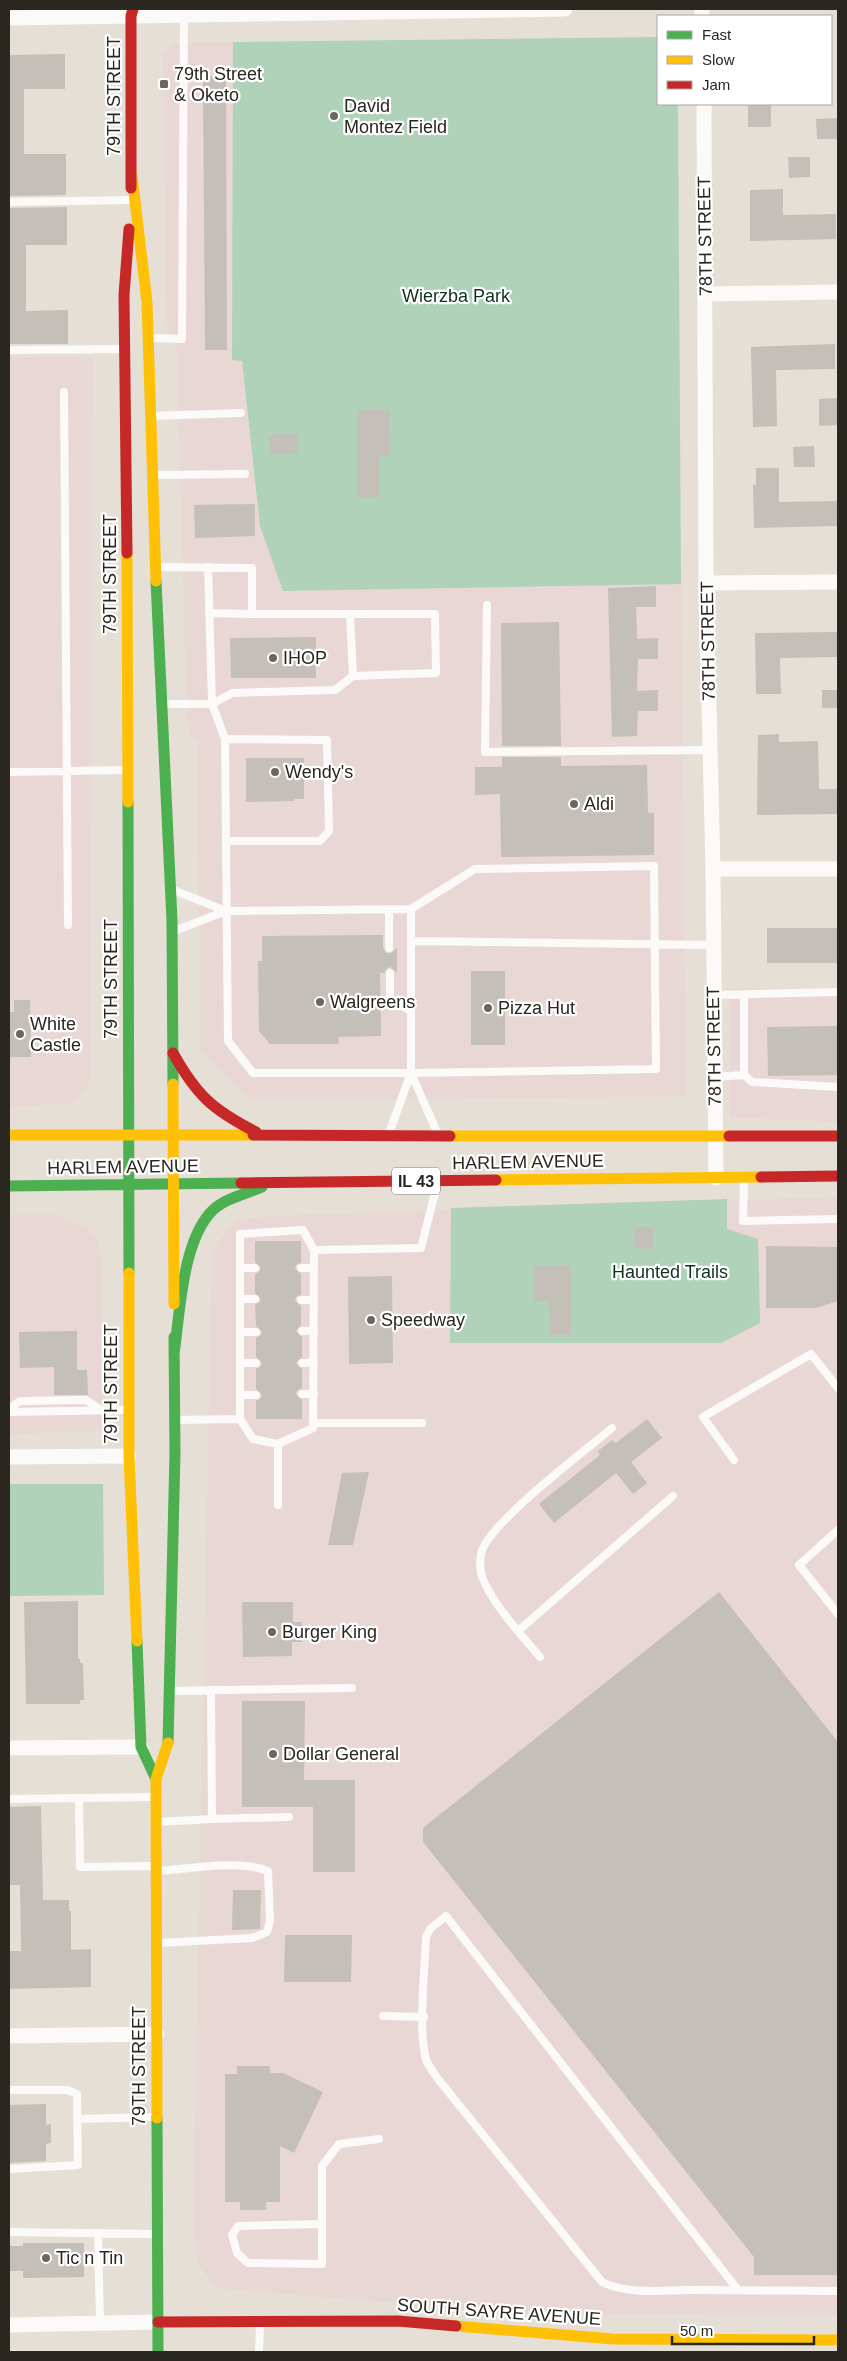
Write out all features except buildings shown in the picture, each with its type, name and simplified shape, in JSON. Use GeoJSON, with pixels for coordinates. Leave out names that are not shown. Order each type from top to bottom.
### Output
{"type":"FeatureCollection","features":[{"type":"Feature","properties":{"kind":"main road","name":"79TH STREET"},"geometry":{"type":"LineString","coordinates":[[130,11],[132,176],[124,295],[127,507],[128,1410],[141,1747],[156,1779]]}},
{"type":"Feature","properties":{"kind":"main road","name":"79TH STREET"},"geometry":{"type":"LineString","coordinates":[[132,176],[146,302],[148,338],[152,475],[173,932],[174,1420],[168,1743],[156,1779],[158,2352]]}},
{"type":"Feature","properties":{"kind":"main road"},"geometry":{"type":"LineString","coordinates":[[173,1053],[189,1084],[210,1106],[259,1134]]}},
{"type":"Feature","properties":{"kind":"main road","name":"HARLEM AVENUE"},"geometry":{"type":"LineString","coordinates":[[9,1135],[438,1134],[838,1136]]}},
{"type":"Feature","properties":{"kind":"main road","name":"HARLEM AVENUE"},"geometry":{"type":"LineString","coordinates":[[9,1186],[838,1176]]}},
{"type":"Feature","properties":{"kind":"main road"},"geometry":{"type":"LineString","coordinates":[[174,1354],[188,1266],[194,1242],[203,1221],[213,1210],[223,1204],[274,1183]]}},
{"type":"Feature","properties":{"kind":"main road","name":"SOUTH SAYRE AVENUE"},"geometry":{"type":"LineString","coordinates":[[158,2322],[398,2321],[550,2335],[667,2341],[730,2343],[838,2340]]}},
{"type":"Feature","properties":{"kind":"street"},"geometry":{"type":"LineString","coordinates":[[9,18],[54,13],[130,11],[184,16],[201,12],[565,9]]}},
{"type":"Feature","properties":{"kind":"street","name":"78TH STREET"},"geometry":{"type":"LineString","coordinates":[[704,105],[706,584],[713,870],[716,1178]]}},
{"type":"Feature","properties":{"kind":"street"},"geometry":{"type":"LineString","coordinates":[[706,294],[838,292]]}},
{"type":"Feature","properties":{"kind":"street"},"geometry":{"type":"LineString","coordinates":[[706,584],[838,582]]}},
{"type":"Feature","properties":{"kind":"street"},"geometry":{"type":"LineString","coordinates":[[713,870],[838,869]]}},
{"type":"Feature","properties":{"kind":"street"},"geometry":{"type":"LineString","coordinates":[[9,1458],[129,1456]]}},
{"type":"Feature","properties":{"kind":"street"},"geometry":{"type":"LineString","coordinates":[[9,1748],[141,1747]]}},
{"type":"Feature","properties":{"kind":"street"},"geometry":{"type":"LineString","coordinates":[[9,2036],[156,2034]]}},
{"type":"Feature","properties":{"kind":"street"},"geometry":{"type":"LineString","coordinates":[[9,2324],[158,2322]]}},
{"type":"Feature","properties":{"kind":"lane"},"geometry":{"type":"LineString","coordinates":[[148,338],[182,339],[184,16]]}},
{"type":"Feature","properties":{"kind":"lane"},"geometry":{"type":"LineString","coordinates":[[9,202],[131,200]]}},
{"type":"Feature","properties":{"kind":"lane"},"geometry":{"type":"LineString","coordinates":[[9,350],[125,349]]}},
{"type":"Feature","properties":{"kind":"lane"},"geometry":{"type":"LineString","coordinates":[[64,392],[68,925]]}},
{"type":"Feature","properties":{"kind":"lane"},"geometry":{"type":"LineString","coordinates":[[150,416],[241,413]]}},
{"type":"Feature","properties":{"kind":"lane"},"geometry":{"type":"LineString","coordinates":[[152,475],[245,474]]}},
{"type":"Feature","properties":{"kind":"lane"},"geometry":{"type":"LineString","coordinates":[[156,567],[252,568],[252,614]]}},
{"type":"Feature","properties":{"kind":"lane"},"geometry":{"type":"LineString","coordinates":[[173,932],[226,911],[411,909],[475,869],[654,866],[656,1069],[411,1073],[253,1073],[228,1041],[226,911],[227,841],[225,739],[212,704],[208,568]]}},
{"type":"Feature","properties":{"kind":"lane"},"geometry":{"type":"LineString","coordinates":[[486,605],[485,752],[710,750]]}},
{"type":"Feature","properties":{"kind":"lane"},"geometry":{"type":"LineString","coordinates":[[162,704],[212,704],[232,693],[335,690],[353,676],[436,673],[435,614],[209,613]]}},
{"type":"Feature","properties":{"kind":"lane"},"geometry":{"type":"LineString","coordinates":[[350,614],[353,676]]}},
{"type":"Feature","properties":{"kind":"lane"},"geometry":{"type":"LineString","coordinates":[[225,739],[327,740],[329,831],[320,841],[227,841]]}},
{"type":"Feature","properties":{"kind":"lane"},"geometry":{"type":"LineString","coordinates":[[9,772],[127,770]]}},
{"type":"Feature","properties":{"kind":"lane"},"geometry":{"type":"LineString","coordinates":[[171,889],[226,911]]}},
{"type":"Feature","properties":{"kind":"lane"},"geometry":{"type":"LineString","coordinates":[[389,909],[389,948]]}},
{"type":"Feature","properties":{"kind":"lane"},"geometry":{"type":"LineString","coordinates":[[389,1134],[411,1073],[411,909]]}},
{"type":"Feature","properties":{"kind":"lane"},"geometry":{"type":"LineString","coordinates":[[411,941],[713,945]]}},
{"type":"Feature","properties":{"kind":"lane"},"geometry":{"type":"LineString","coordinates":[[390,973],[390,999],[411,1011]]}},
{"type":"Feature","properties":{"kind":"lane"},"geometry":{"type":"LineString","coordinates":[[714,995],[838,992]]}},
{"type":"Feature","properties":{"kind":"lane"},"geometry":{"type":"LineString","coordinates":[[744,994],[744,1075]]}},
{"type":"Feature","properties":{"kind":"lane"},"geometry":{"type":"LineString","coordinates":[[411,1073],[438,1134]]}},
{"type":"Feature","properties":{"kind":"lane"},"geometry":{"type":"LineString","coordinates":[[715,1077],[744,1075],[752,1082],[838,1086]]}},
{"type":"Feature","properties":{"kind":"lane"},"geometry":{"type":"LineString","coordinates":[[745,1177],[743,1221],[838,1220]]}},
{"type":"Feature","properties":{"kind":"lane"},"geometry":{"type":"LineString","coordinates":[[314,1250],[420,1248],[438,1180]]}},
{"type":"Feature","properties":{"kind":"lane"},"geometry":{"type":"LineString","coordinates":[[303,1230],[314,1250],[314,1428],[278,1444],[253,1439],[240,1419],[240,1234],[303,1230]]}},
{"type":"Feature","properties":{"kind":"lane"},"geometry":{"type":"LineString","coordinates":[[240,1268],[255,1268]]}},
{"type":"Feature","properties":{"kind":"lane"},"geometry":{"type":"LineString","coordinates":[[301,1268],[314,1268]]}},
{"type":"Feature","properties":{"kind":"lane"},"geometry":{"type":"LineString","coordinates":[[240,1299],[255,1299]]}},
{"type":"Feature","properties":{"kind":"lane"},"geometry":{"type":"LineString","coordinates":[[301,1300],[314,1300]]}},
{"type":"Feature","properties":{"kind":"lane"},"geometry":{"type":"LineString","coordinates":[[302,1331],[314,1331]]}},
{"type":"Feature","properties":{"kind":"lane"},"geometry":{"type":"LineString","coordinates":[[240,1332],[256,1332]]}},
{"type":"Feature","properties":{"kind":"lane"},"geometry":{"type":"LineString","coordinates":[[734,1460],[703,1417],[811,1354],[838,1388]]}},
{"type":"Feature","properties":{"kind":"lane"},"geometry":{"type":"LineString","coordinates":[[240,1363],[256,1363]]}},
{"type":"Feature","properties":{"kind":"lane"},"geometry":{"type":"LineString","coordinates":[[302,1363],[314,1363]]}},
{"type":"Feature","properties":{"kind":"lane"},"geometry":{"type":"LineString","coordinates":[[302,1394],[314,1394]]}},
{"type":"Feature","properties":{"kind":"lane"},"geometry":{"type":"LineString","coordinates":[[240,1395],[256,1395]]}},
{"type":"Feature","properties":{"kind":"lane"},"geometry":{"type":"LineString","coordinates":[[9,1410],[128,1410]]}},
{"type":"Feature","properties":{"kind":"lane"},"geometry":{"type":"LineString","coordinates":[[174,1420],[240,1419]]}},
{"type":"Feature","properties":{"kind":"lane"},"geometry":{"type":"LineString","coordinates":[[314,1423],[422,1423]]}},
{"type":"Feature","properties":{"kind":"lane"},"geometry":{"type":"LineString","coordinates":[[540,1657],[507,1617],[481,1572],[481,1553],[491,1536],[517,1507],[612,1428]]}},
{"type":"Feature","properties":{"kind":"lane"},"geometry":{"type":"LineString","coordinates":[[278,1444],[278,1505]]}},
{"type":"Feature","properties":{"kind":"lane"},"geometry":{"type":"LineString","coordinates":[[518,1631],[673,1496]]}},
{"type":"Feature","properties":{"kind":"lane"},"geometry":{"type":"LineString","coordinates":[[838,1530],[799,1565],[838,1614]]}},
{"type":"Feature","properties":{"kind":"lane"},"geometry":{"type":"LineString","coordinates":[[169,1691],[352,1688]]}},
{"type":"Feature","properties":{"kind":"lane"},"geometry":{"type":"LineString","coordinates":[[211,1690],[212,1819]]}},
{"type":"Feature","properties":{"kind":"lane"},"geometry":{"type":"LineString","coordinates":[[9,1799],[156,1797]]}},
{"type":"Feature","properties":{"kind":"lane"},"geometry":{"type":"LineString","coordinates":[[79,1798],[80,1867],[156,1869],[257,1866],[268,1871],[270,1921],[267,1932],[252,1938],[156,1943]]}},
{"type":"Feature","properties":{"kind":"lane"},"geometry":{"type":"LineString","coordinates":[[156,1822],[289,1818]]}},
{"type":"Feature","properties":{"kind":"lane"},"geometry":{"type":"LineString","coordinates":[[738,2290],[446,1916],[430,1929],[426,1937],[424,2018],[424,2050],[427,2061],[438,2079],[602,2282],[622,2290],[838,2291]]}},
{"type":"Feature","properties":{"kind":"lane"},"geometry":{"type":"LineString","coordinates":[[383,2016],[424,2018]]}},
{"type":"Feature","properties":{"kind":"lane"},"geometry":{"type":"LineString","coordinates":[[9,2090],[67,2090],[77,2094],[78,2165],[9,2169]]}},
{"type":"Feature","properties":{"kind":"lane"},"geometry":{"type":"LineString","coordinates":[[77,2119],[157,2116]]}},
{"type":"Feature","properties":{"kind":"lane"},"geometry":{"type":"LineString","coordinates":[[322,2224],[238,2226],[232,2236],[237,2253],[248,2263],[322,2264],[322,2224],[322,2166],[339,2144],[379,2139]]}},
{"type":"Feature","properties":{"kind":"lane"},"geometry":{"type":"LineString","coordinates":[[9,2232],[157,2234]]}},
{"type":"Feature","properties":{"kind":"lane"},"geometry":{"type":"LineString","coordinates":[[98,2233],[100,2323]]}},
{"type":"Feature","properties":{"kind":"lane"},"geometry":{"type":"LineString","coordinates":[[259,2352],[260,2321]]}},
{"type":"Feature","properties":{"kind":"shaded area"},"geometry":{"type":"Polygon","coordinates":[[[233,42],[232,359],[241,360],[260,526],[283,590],[681,584],[686,1096],[251,1101],[201,1051],[197,742],[190,732],[187,721],[177,353],[167,325],[163,55],[172,43],[233,42]]]}},
{"type":"Feature","properties":{"kind":"shaded area"},"geometry":{"type":"Polygon","coordinates":[[[9,357],[93,357],[90,1081],[74,1103],[9,1107],[9,357]]]}},
{"type":"Feature","properties":{"kind":"shaded area"},"geometry":{"type":"Polygon","coordinates":[[[838,988],[838,1122],[730,1117],[729,989],[838,988]]]}},
{"type":"Feature","properties":{"kind":"shaded area"},"geometry":{"type":"Polygon","coordinates":[[[838,1197],[838,2315],[530,2314],[216,2288],[199,2265],[193,2231],[212,1250],[236,1220],[271,1216],[838,1197]]]}},
{"type":"Feature","properties":{"kind":"shaded area"},"geometry":{"type":"Polygon","coordinates":[[[9,1215],[57,1215],[87,1228],[97,1241],[101,1253],[102,1431],[9,1434],[9,1215]]]}},
{"type":"Feature","properties":{"kind":"green space","name":"Wierzba Park"},"geometry":{"type":"Polygon","coordinates":[[[657,37],[657,105],[678,105],[681,584],[283,591],[260,526],[242,361],[232,360],[233,42],[657,37]]]}},
{"type":"Feature","properties":{"kind":"green space","name":"Haunted Trails"},"geometry":{"type":"Polygon","coordinates":[[[727,1199],[727,1229],[758,1239],[760,1323],[721,1343],[450,1343],[451,1208],[727,1199]]]}},
{"type":"Feature","properties":{"kind":"green space"},"geometry":{"type":"Polygon","coordinates":[[[9,1484],[103,1484],[104,1595],[9,1596],[9,1484]]]}},
{"type":"Feature","properties":{"kind":"traffic: fast"},"geometry":{"type":"LineString","coordinates":[[156,581],[172,921],[173,1084]]}},
{"type":"Feature","properties":{"kind":"traffic: fast"},"geometry":{"type":"LineString","coordinates":[[128,802],[129,1273]]}},
{"type":"Feature","properties":{"kind":"traffic: fast"},"geometry":{"type":"LineString","coordinates":[[9,1186],[241,1183]]}},
{"type":"Feature","properties":{"kind":"traffic: fast"},"geometry":{"type":"LineString","coordinates":[[174,1354],[184,1278],[195,1239],[203,1223],[213,1210],[224,1202],[262,1187]]}},
{"type":"Feature","properties":{"kind":"traffic: fast"},"geometry":{"type":"LineString","coordinates":[[168,1743],[175,1453],[174,1337]]}},
{"type":"Feature","properties":{"kind":"traffic: fast"},"geometry":{"type":"LineString","coordinates":[[137,1641],[141,1747],[156,1779]]}},
{"type":"Feature","properties":{"kind":"traffic: fast"},"geometry":{"type":"LineString","coordinates":[[157,2118],[158,2352]]}},
{"type":"Feature","properties":{"kind":"traffic: slow"},"geometry":{"type":"LineString","coordinates":[[132,176],[147,302],[156,581]]}},
{"type":"Feature","properties":{"kind":"traffic: slow"},"geometry":{"type":"LineString","coordinates":[[127,553],[128,802]]}},
{"type":"Feature","properties":{"kind":"traffic: slow"},"geometry":{"type":"LineString","coordinates":[[173,1084],[174,1304]]}},
{"type":"Feature","properties":{"kind":"traffic: slow"},"geometry":{"type":"LineString","coordinates":[[9,1135],[253,1135]]}},
{"type":"Feature","properties":{"kind":"traffic: slow"},"geometry":{"type":"LineString","coordinates":[[450,1136],[729,1136]]}},
{"type":"Feature","properties":{"kind":"traffic: slow"},"geometry":{"type":"LineString","coordinates":[[496,1180],[761,1177]]}},
{"type":"Feature","properties":{"kind":"traffic: slow"},"geometry":{"type":"LineString","coordinates":[[129,1273],[129,1456],[137,1641]]}},
{"type":"Feature","properties":{"kind":"traffic: slow"},"geometry":{"type":"LineString","coordinates":[[157,2118],[156,1779],[168,1743]]}},
{"type":"Feature","properties":{"kind":"traffic: slow"},"geometry":{"type":"LineString","coordinates":[[456,2326],[613,2339],[838,2340]]}},
{"type":"Feature","properties":{"kind":"traffic: jam"},"geometry":{"type":"LineString","coordinates":[[131,188],[131,16],[133,9]]}},
{"type":"Feature","properties":{"kind":"traffic: jam"},"geometry":{"type":"LineString","coordinates":[[127,553],[124,295],[129,229]]}},
{"type":"Feature","properties":{"kind":"traffic: jam"},"geometry":{"type":"LineString","coordinates":[[173,1053],[190,1080],[207,1100],[217,1109],[256,1132]]}},
{"type":"Feature","properties":{"kind":"traffic: jam"},"geometry":{"type":"LineString","coordinates":[[253,1135],[450,1136]]}},
{"type":"Feature","properties":{"kind":"traffic: jam"},"geometry":{"type":"LineString","coordinates":[[729,1136],[838,1136]]}},
{"type":"Feature","properties":{"kind":"traffic: jam"},"geometry":{"type":"LineString","coordinates":[[761,1177],[838,1176]]}},
{"type":"Feature","properties":{"kind":"traffic: jam"},"geometry":{"type":"LineString","coordinates":[[241,1183],[496,1180]]}},
{"type":"Feature","properties":{"kind":"traffic: jam"},"geometry":{"type":"LineString","coordinates":[[158,2322],[398,2321],[456,2326]]}},
{"type":"Feature","properties":{"kind":"place","name":"79th Street & Oketo"},"geometry":{"type":"Point","coordinates":[164,84]}},
{"type":"Feature","properties":{"kind":"place","name":"David Montez Field"},"geometry":{"type":"Point","coordinates":[334,116]}},
{"type":"Feature","properties":{"kind":"place","name":"IHOP"},"geometry":{"type":"Point","coordinates":[273,658]}},
{"type":"Feature","properties":{"kind":"place","name":"Wendy's"},"geometry":{"type":"Point","coordinates":[275,772]}},
{"type":"Feature","properties":{"kind":"place","name":"Aldi"},"geometry":{"type":"Point","coordinates":[574,804]}},
{"type":"Feature","properties":{"kind":"place","name":"Walgreens"},"geometry":{"type":"Point","coordinates":[320,1002]}},
{"type":"Feature","properties":{"kind":"place","name":"Pizza Hut"},"geometry":{"type":"Point","coordinates":[488,1008]}},
{"type":"Feature","properties":{"kind":"place","name":"White Castle"},"geometry":{"type":"Point","coordinates":[20,1034]}},
{"type":"Feature","properties":{"kind":"place","name":"Speedway"},"geometry":{"type":"Point","coordinates":[371,1320]}},
{"type":"Feature","properties":{"kind":"place","name":"Burger King"},"geometry":{"type":"Point","coordinates":[272,1632]}},
{"type":"Feature","properties":{"kind":"place","name":"Dollar General"},"geometry":{"type":"Point","coordinates":[273,1754]}},
{"type":"Feature","properties":{"kind":"place","name":"Tic n Tin"},"geometry":{"type":"Point","coordinates":[46,2258]}}]}
